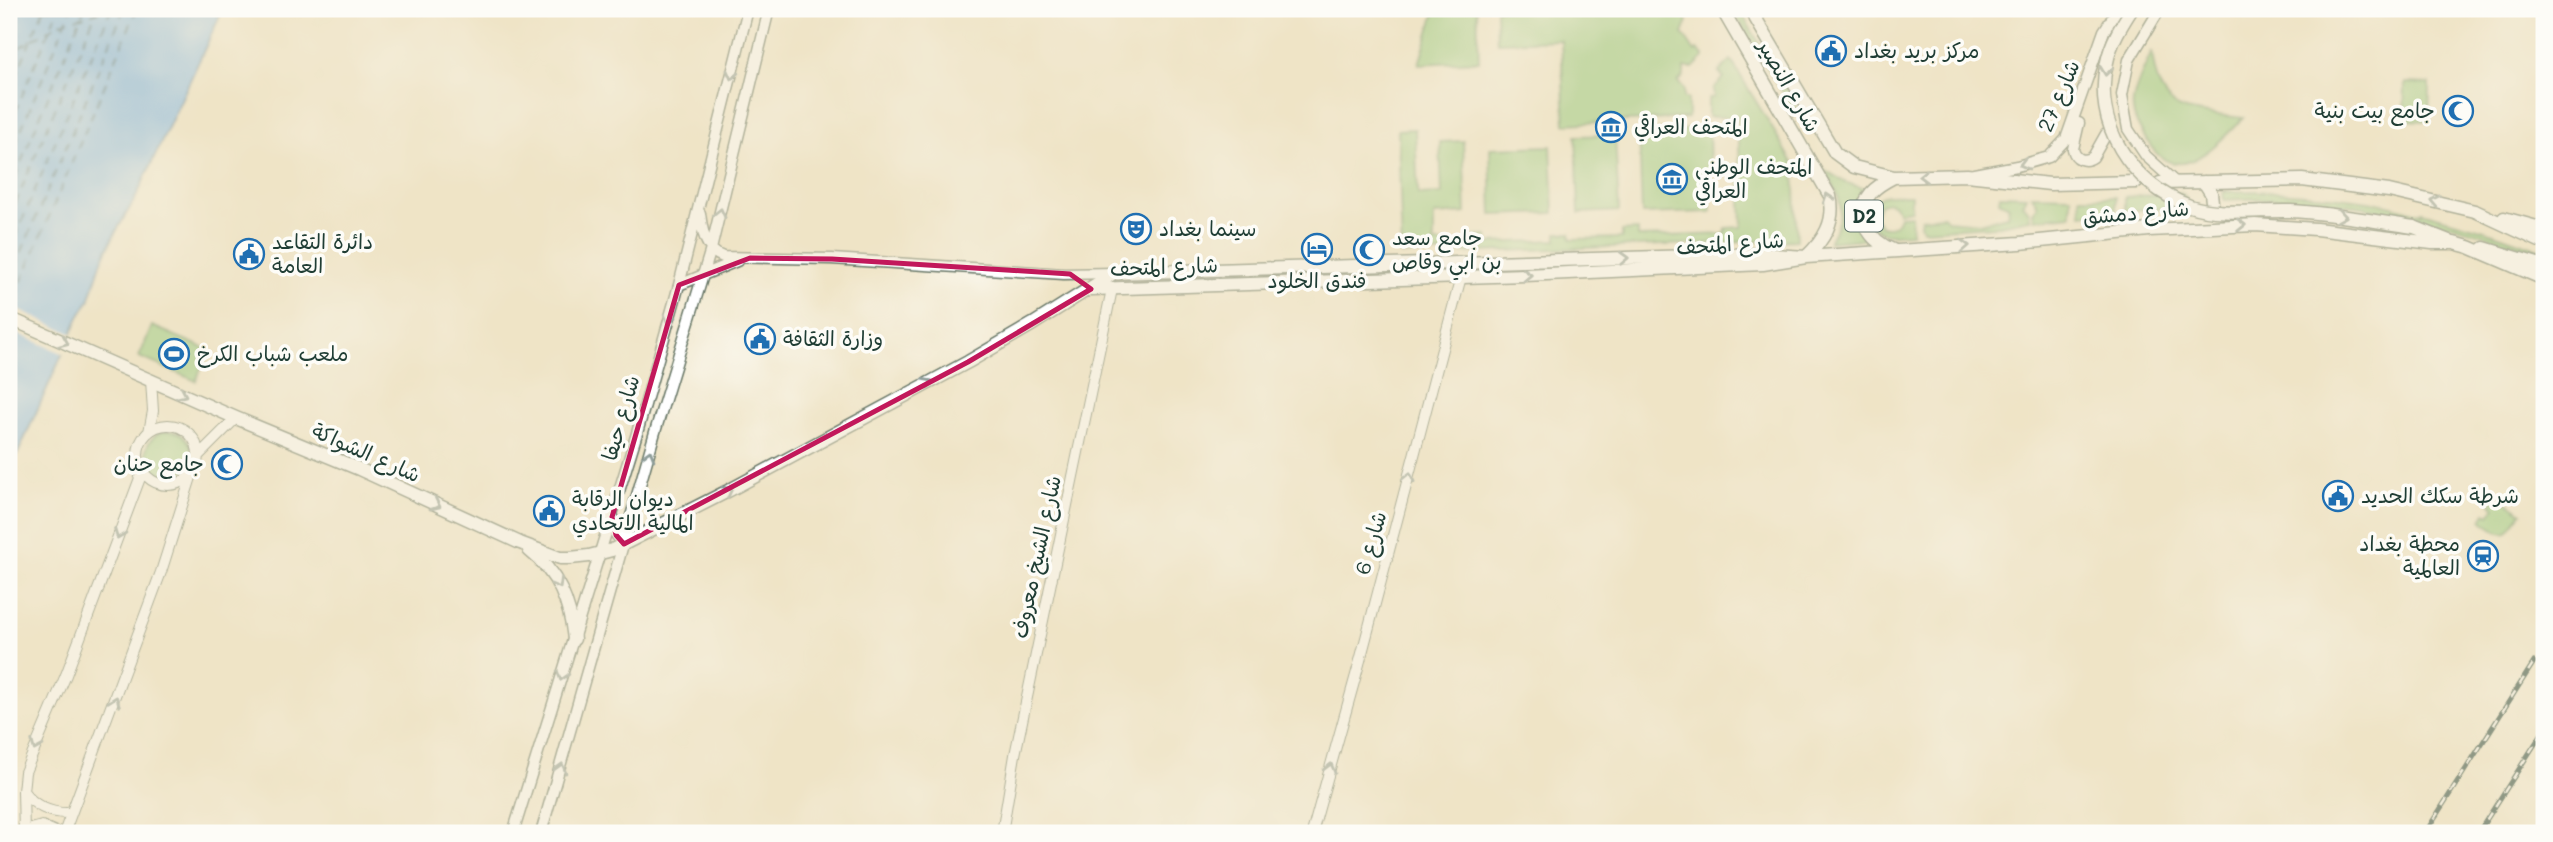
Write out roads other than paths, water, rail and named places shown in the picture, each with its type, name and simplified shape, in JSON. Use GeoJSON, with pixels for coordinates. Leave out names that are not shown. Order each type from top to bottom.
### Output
{"type":"FeatureCollection","features":[{"type":"Feature","properties":{"kind":"main road","name":"شارع حيفا"},"geometry":{"type":"LineString","coordinates":[[513,833],[612,517],[679,285],[748,9]]}},
{"type":"Feature","properties":{"kind":"main road","name":"شارع حيفا"},"geometry":{"type":"LineString","coordinates":[[541,833],[655,432],[712,249],[769,9]]}},
{"type":"Feature","properties":{"kind":"main road","name":"شارع النصیر"},"geometry":{"type":"LineString","coordinates":[[1722,9],[1830,196],[1832,213],[1827,231],[1806,257]]}},
{"type":"Feature","properties":{"kind":"main road","name":"شارع النصیر"},"geometry":{"type":"LineString","coordinates":[[1750,9],[1835,152],[1854,167],[1894,177]]}},
{"type":"Feature","properties":{"kind":"main road","name":"شارع 27"},"geometry":{"type":"LineString","coordinates":[[1967,175],[2017,166],[2049,156],[2066,138],[2104,31],[2118,9]]}},
{"type":"Feature","properties":{"kind":"main road"},"geometry":{"type":"LineString","coordinates":[[2132,9],[2112,45],[2106,64],[2105,97],[2116,142],[2133,168],[2148,183],[2168,196],[2198,208],[2292,211],[2414,228],[2435,233],[2454,243]]}},
{"type":"Feature","properties":{"kind":"main road"},"geometry":{"type":"LineString","coordinates":[[2114,114],[2122,95],[2129,60],[2160,9]]}},
{"type":"Feature","properties":{"kind":"main road"},"geometry":{"type":"LineString","coordinates":[[2087,83],[2084,107],[2072,144],[2074,153],[2081,160],[2089,160],[2097,152],[2105,134]]}},
{"type":"Feature","properties":{"kind":"main road"},"geometry":{"type":"LineString","coordinates":[[2122,95],[2128,129],[2146,156],[2176,183]]}},
{"type":"Feature","properties":{"kind":"main road"},"geometry":{"type":"LineString","coordinates":[[1805,152],[1829,142]]}},
{"type":"Feature","properties":{"kind":"main road","name":"شارع دمشق"},"geometry":{"type":"LineString","coordinates":[[1894,177],[1967,175],[2050,184],[2137,183]]}},
{"type":"Feature","properties":{"kind":"main road","name":"D2"},"geometry":{"type":"LineString","coordinates":[[1894,177],[1873,191],[1863,214],[1865,225],[1874,240],[1897,250]]}},
{"type":"Feature","properties":{"kind":"main road","name":"شارع دمشق"},"geometry":{"type":"LineString","coordinates":[[2160,183],[2302,180],[2389,191],[2544,229]]}},
{"type":"Feature","properties":{"kind":"main road"},"geometry":{"type":"LineString","coordinates":[[2204,182],[2211,193],[2212,202]]}},
{"type":"Feature","properties":{"kind":"main road"},"geometry":{"type":"LineString","coordinates":[[699,206],[703,235],[712,249]]}},
{"type":"Feature","properties":{"kind":"main road","name":"شارع دمشق"},"geometry":{"type":"LineString","coordinates":[[2475,211],[2544,243]]}},
{"type":"Feature","properties":{"kind":"main road"},"geometry":{"type":"LineString","coordinates":[[2200,226],[2209,216]]}},
{"type":"Feature","properties":{"kind":"main road","name":"شارع دمشق"},"geometry":{"type":"LineString","coordinates":[[1806,257],[2020,243],[2200,226],[2255,225],[2454,243],[2544,279]]}},
{"type":"Feature","properties":{"kind":"main road","name":"شارع دمشق"},"geometry":{"type":"LineString","coordinates":[[2469,247],[2497,250],[2544,265]]}},
{"type":"Feature","properties":{"kind":"main road","name":"شارع المتحف"},"geometry":{"type":"LineString","coordinates":[[712,249],[723,257],[832,259],[1067,274],[1770,254],[1806,257]]}},
{"type":"Feature","properties":{"kind":"main road","name":"شارع المتحف"},"geometry":{"type":"LineString","coordinates":[[1091,289],[1763,264],[1806,257]]}},
{"type":"Feature","properties":{"kind":"main road"},"geometry":{"type":"LineString","coordinates":[[679,285],[726,263],[750,258]]}},
{"type":"Feature","properties":{"kind":"main road","name":"شارع المتحف"},"geometry":{"type":"LineString","coordinates":[[598,559],[968,362],[1115,273]]}},
{"type":"Feature","properties":{"kind":"main road"},"geometry":{"type":"LineString","coordinates":[[1067,274],[1091,289]]}},
{"type":"Feature","properties":{"kind":"main road","name":"شارع الشواكة"},"geometry":{"type":"LineString","coordinates":[[9,318],[359,469],[520,543],[560,558],[598,559]]}},
{"type":"Feature","properties":{"kind":"main road"},"geometry":{"type":"LineString","coordinates":[[612,517],[614,530],[624,544]]}},
{"type":"Feature","properties":{"kind":"main road"},"geometry":{"type":"LineString","coordinates":[[520,543],[538,557],[564,594],[574,639]]}},
{"type":"Feature","properties":{"kind":"main road"},"geometry":{"type":"LineString","coordinates":[[598,559],[610,561],[617,569]]}},
{"type":"Feature","properties":{"kind":"street","name":"شارع 6"},"geometry":{"type":"LineString","coordinates":[[1312,833],[1464,262]]}},
{"type":"Feature","properties":{"kind":"street","name":"شارع الشيخ معروف"},"geometry":{"type":"LineString","coordinates":[[1002,833],[1015,755],[1112,289]]}},
{"type":"Feature","properties":{"kind":"street"},"geometry":{"type":"LineString","coordinates":[[149,432],[153,411],[152,380]]}},
{"type":"Feature","properties":{"kind":"street"},"geometry":{"type":"LineString","coordinates":[[64,833],[161,572],[198,456],[236,418]]}},
{"type":"Feature","properties":{"kind":"street"},"geometry":{"type":"LineString","coordinates":[[58,833],[42,826],[24,832],[25,772],[66,675],[143,470],[138,450],[149,432],[159,426],[170,425],[181,428],[190,435],[196,444],[198,456]]}},
{"type":"Feature","properties":{"kind":"street"},"geometry":{"type":"LineString","coordinates":[[143,470],[158,483],[168,484],[178,483],[193,471]]}},
{"type":"Feature","properties":{"kind":"street"},"geometry":{"type":"LineString","coordinates":[[23,790],[40,807],[55,813],[71,813]]}},
{"type":"Feature","properties":{"kind":"water"},"geometry":{"type":"Polygon","coordinates":[[[9,9],[223,9],[136,197],[101,263],[89,301],[79,317],[9,473],[9,9]]]}},
{"type":"Feature","properties":{"kind":"railway"},"geometry":{"type":"LineString","coordinates":[[2425,833],[2534,662]]}},
{"type":"Feature","properties":{"kind":"railway"},"geometry":{"type":"LineString","coordinates":[[2478,833],[2544,730]]}},
{"type":"Feature","properties":{"kind":"place","name":"مركز بريد بغداد"},"geometry":{"type":"Point","coordinates":[1831,51]}},
{"type":"Feature","properties":{"kind":"place","name":"جامع بيت بنية"},"geometry":{"type":"Point","coordinates":[2458,111]}},
{"type":"Feature","properties":{"kind":"place","name":"المتحف العراقي"},"geometry":{"type":"Point","coordinates":[1611,127]}},
{"type":"Feature","properties":{"kind":"place","name":"المتحف الوطني العراقي"},"geometry":{"type":"Point","coordinates":[1672,179]}},
{"type":"Feature","properties":{"kind":"place","name":"سينما بغداد"},"geometry":{"type":"Point","coordinates":[1136,229]}},
{"type":"Feature","properties":{"kind":"place","name":"فندق الخلود"},"geometry":{"type":"Point","coordinates":[1317,249]}},
{"type":"Feature","properties":{"kind":"place","name":"جامع سعد بن ابي وقاص"},"geometry":{"type":"Point","coordinates":[1369,250]}},
{"type":"Feature","properties":{"kind":"place","name":"دائرة التقاعد العامة"},"geometry":{"type":"Point","coordinates":[249,254]}},
{"type":"Feature","properties":{"kind":"place","name":"وزارة الثقافة"},"geometry":{"type":"Point","coordinates":[760,339]}},
{"type":"Feature","properties":{"kind":"place","name":"ملعب شباب الكرخ"},"geometry":{"type":"Point","coordinates":[174,354]}},
{"type":"Feature","properties":{"kind":"place","name":"جامع حنان"},"geometry":{"type":"Point","coordinates":[227,464]}},
{"type":"Feature","properties":{"kind":"place","name":"شرطة سكك الحديد"},"geometry":{"type":"Point","coordinates":[2338,496]}},
{"type":"Feature","properties":{"kind":"place","name":"ديوان الرقابة المالية الاتحادي"},"geometry":{"type":"Point","coordinates":[549,511]}},
{"type":"Feature","properties":{"kind":"place","name":"محطة بغداد العالمية"},"geometry":{"type":"Point","coordinates":[2483,556]}}]}
